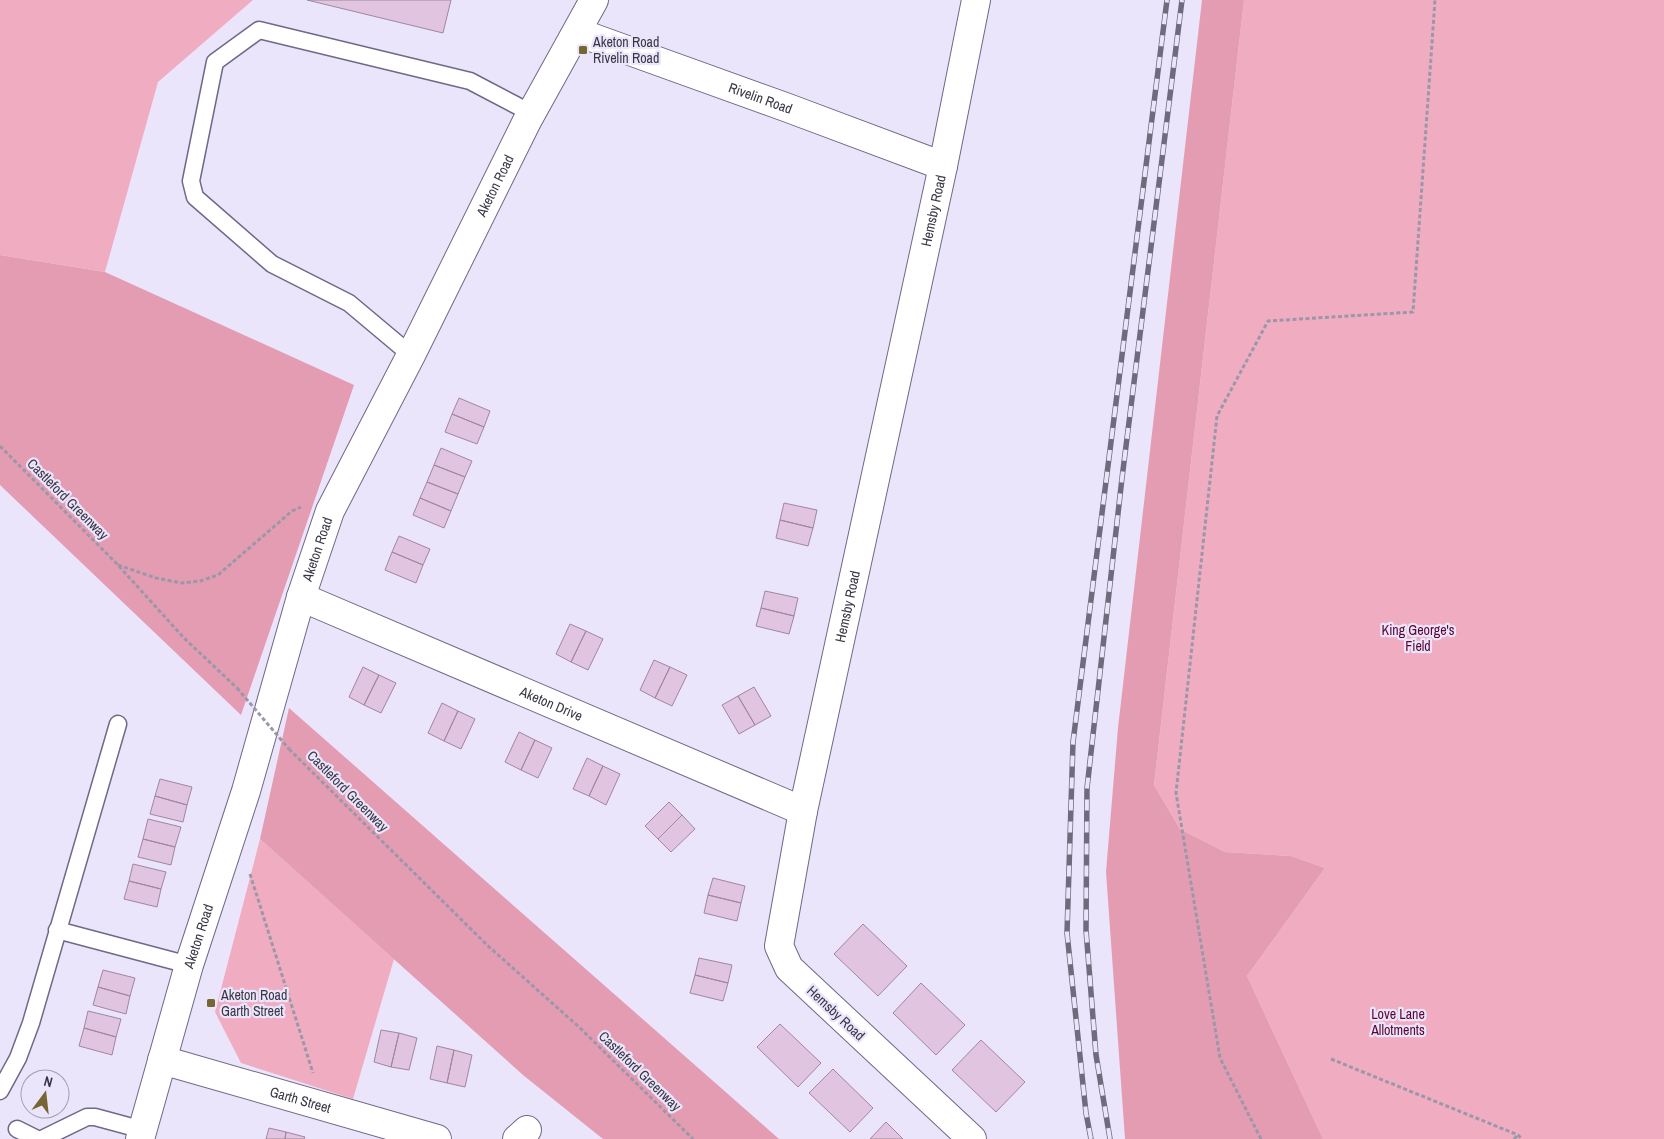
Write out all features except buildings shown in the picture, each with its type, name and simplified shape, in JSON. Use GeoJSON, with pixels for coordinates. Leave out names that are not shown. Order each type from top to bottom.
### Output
{"type":"FeatureCollection","features":[{"type":"Feature","properties":{"kind":"street","name":"Aketon Road"},"geometry":{"type":"LineString","coordinates":[[141,1135],[189,965],[246,791],[301,598],[330,511],[531,112],[594,0]]}},
{"type":"Feature","properties":{"kind":"street","name":"Hemsby Road"},"geometry":{"type":"LineString","coordinates":[[972,1139],[789,968],[780,946],[803,811],[943,166],[976,0]]}},
{"type":"Feature","properties":{"kind":"street","name":"Rivelin Road"},"geometry":{"type":"LineString","coordinates":[[577,32],[943,166]]}},
{"type":"Feature","properties":{"kind":"street","name":"Aketon Drive"},"geometry":{"type":"LineString","coordinates":[[301,598],[803,811]]}},
{"type":"Feature","properties":{"kind":"street","name":"Garth Street"},"geometry":{"type":"LineString","coordinates":[[162,1060],[437,1139]]}},
{"type":"Feature","properties":{"kind":"lane"},"geometry":{"type":"LineString","coordinates":[[410,354],[350,303],[272,264],[195,197],[192,181],[215,62],[259,30],[470,81],[531,112]]}},
{"type":"Feature","properties":{"kind":"lane"},"geometry":{"type":"LineString","coordinates":[[0,1091],[18,1058],[31,1023],[118,724]]}},
{"type":"Feature","properties":{"kind":"lane"},"geometry":{"type":"LineString","coordinates":[[57,930],[189,965]]}},
{"type":"Feature","properties":{"kind":"lane"},"geometry":{"type":"LineString","coordinates":[[42,1139],[87,1117],[95,1117],[141,1135]]}},
{"type":"Feature","properties":{"kind":"lane"},"geometry":{"type":"LineString","coordinates":[[17,1129],[37,1139]]}},
{"type":"Feature","properties":{"kind":"path"},"geometry":{"type":"LineString","coordinates":[[1261,1139],[1220,1058],[1176,794],[1217,416],[1268,321],[1413,312],[1434,0]]}},
{"type":"Feature","properties":{"kind":"path","name":"Castleford Greenway"},"geometry":{"type":"LineString","coordinates":[[0,446],[117,564],[184,638],[237,688],[289,749],[487,945],[579,1027],[693,1139]]}},
{"type":"Feature","properties":{"kind":"path"},"geometry":{"type":"LineString","coordinates":[[117,564],[156,578],[182,583],[200,581],[218,575],[292,511],[302,506],[330,511]]}},
{"type":"Feature","properties":{"kind":"path"},"geometry":{"type":"LineString","coordinates":[[249,873],[323,1106]]}},
{"type":"Feature","properties":{"kind":"path"},"geometry":{"type":"LineString","coordinates":[[1331,1058],[1518,1135],[1522,1139]]}},
{"type":"Feature","properties":{"kind":"path"},"geometry":{"type":"LineString","coordinates":[[1514,1139],[1518,1135]]}},
{"type":"Feature","properties":{"kind":"green space"},"geometry":{"type":"Polygon","coordinates":[[[0,0],[253,0],[158,82],[105,272],[0,255],[0,0]]]}},
{"type":"Feature","properties":{"kind":"green space","name":"King George's Field"},"geometry":{"type":"Polygon","coordinates":[[[1244,0],[1664,0],[1664,1139],[1323,1139],[1247,976],[1325,868],[1291,856],[1225,852],[1180,829],[1154,785],[1244,0]]]}},
{"type":"Feature","properties":{"kind":"green space"},"geometry":{"type":"Polygon","coordinates":[[[260,839],[394,959],[353,1099],[241,1063],[215,1012],[260,839]]]}},
{"type":"Feature","properties":{"kind":"shaded area"},"geometry":{"type":"Polygon","coordinates":[[[1202,0],[1244,0],[1154,785],[1180,829],[1225,852],[1291,856],[1325,868],[1247,976],[1323,1139],[1125,1139],[1106,872],[1118,728],[1202,0]]]}},
{"type":"Feature","properties":{"kind":"shaded area"},"geometry":{"type":"Polygon","coordinates":[[[0,255],[105,272],[354,385],[241,715],[0,485],[0,255]]]}},
{"type":"Feature","properties":{"kind":"shaded area"},"geometry":{"type":"Polygon","coordinates":[[[289,708],[779,1139],[603,1139],[523,1075],[260,839],[289,708]]]}},
{"type":"Feature","properties":{"kind":"railway"},"geometry":{"type":"LineString","coordinates":[[1091,1139],[1086,1113],[1067,933],[1073,742],[1167,0]]}},
{"type":"Feature","properties":{"kind":"railway"},"geometry":{"type":"LineString","coordinates":[[1110,1139],[1096,1055],[1086,930],[1087,788],[1122,478],[1182,0]]}},
{"type":"Feature","properties":{"kind":"place","name":"Aketon Road Rivelin Road"},"geometry":{"type":"Point","coordinates":[583,50]}},
{"type":"Feature","properties":{"kind":"place","name":"Aketon Road Garth Street"},"geometry":{"type":"Point","coordinates":[211,1003]}},
{"type":"Feature","properties":{"kind":"park label","name":"Love Lane Allotments"},"geometry":{"type":"Point","coordinates":[1398,1022]}}]}
